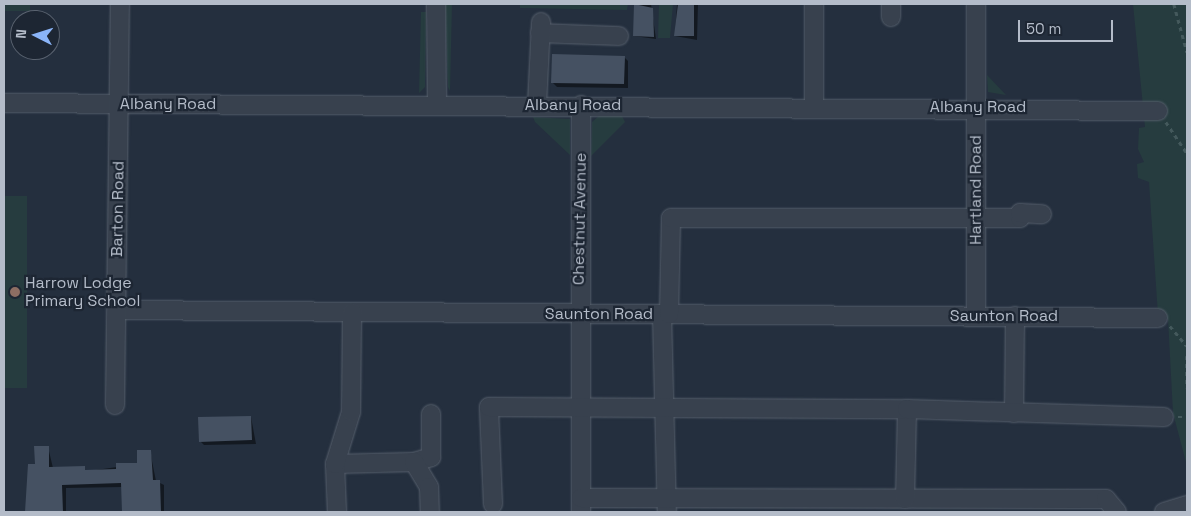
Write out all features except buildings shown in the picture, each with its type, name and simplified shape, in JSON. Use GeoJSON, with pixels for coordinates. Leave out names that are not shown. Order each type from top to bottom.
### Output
{"type":"FeatureCollection","features":[{"type":"Feature","properties":{"kind":"street","name":"Barton Road"},"geometry":{"type":"LineString","coordinates":[[115,405],[120,4]]}},
{"type":"Feature","properties":{"kind":"street"},"geometry":{"type":"LineString","coordinates":[[436,4],[437,104]]}},
{"type":"Feature","properties":{"kind":"street"},"geometry":{"type":"LineString","coordinates":[[814,4],[814,106]]}},
{"type":"Feature","properties":{"kind":"street","name":"Hartland Road"},"geometry":{"type":"LineString","coordinates":[[976,4],[976,316]]}},
{"type":"Feature","properties":{"kind":"street"},"geometry":{"type":"LineString","coordinates":[[537,105],[540,28],[619,36]]}},
{"type":"Feature","properties":{"kind":"street","name":"Albany Road"},"geometry":{"type":"LineString","coordinates":[[4,103],[1150,109]]}},
{"type":"Feature","properties":{"kind":"street","name":"Chestnut Avenue"},"geometry":{"type":"LineString","coordinates":[[581,105],[579,314],[581,505]]}},
{"type":"Feature","properties":{"kind":"street"},"geometry":{"type":"LineString","coordinates":[[667,505],[664,409],[671,218],[976,217],[1042,214]]}},
{"type":"Feature","properties":{"kind":"street","name":"Saunton Road"},"geometry":{"type":"LineString","coordinates":[[117,310],[1158,318]]}},
{"type":"Feature","properties":{"kind":"street"},"geometry":{"type":"LineString","coordinates":[[337,512],[335,464],[350,412],[352,312]]}},
{"type":"Feature","properties":{"kind":"street"},"geometry":{"type":"LineString","coordinates":[[1014,413],[1015,316]]}},
{"type":"Feature","properties":{"kind":"street"},"geometry":{"type":"LineString","coordinates":[[493,504],[489,407],[579,410],[907,409],[1164,417]]}},
{"type":"Feature","properties":{"kind":"street"},"geometry":{"type":"LineString","coordinates":[[905,499],[907,409]]}},
{"type":"Feature","properties":{"kind":"street"},"geometry":{"type":"LineString","coordinates":[[335,464],[414,462],[431,457],[431,414]]}},
{"type":"Feature","properties":{"kind":"street"},"geometry":{"type":"LineString","coordinates":[[414,462],[429,487],[430,512]]}},
{"type":"Feature","properties":{"kind":"street"},"geometry":{"type":"LineString","coordinates":[[581,505],[869,506],[905,499],[1014,506],[1106,499],[1117,512]]}},
{"type":"Feature","properties":{"kind":"street"},"geometry":{"type":"LineString","coordinates":[[1164,512],[1187,505]]}},
{"type":"Feature","properties":{"kind":"path"},"geometry":{"type":"LineString","coordinates":[[1172,4],[1187,52]]}},
{"type":"Feature","properties":{"kind":"path"},"geometry":{"type":"LineString","coordinates":[[1150,109],[1187,153]]}},
{"type":"Feature","properties":{"kind":"path"},"geometry":{"type":"LineString","coordinates":[[1158,318],[1187,346]]}},
{"type":"Feature","properties":{"kind":"path"},"geometry":{"type":"LineString","coordinates":[[1187,356],[1187,388]]}},
{"type":"Feature","properties":{"kind":"green space"},"geometry":{"type":"Polygon","coordinates":[[[4,4],[30,4],[30,10],[4,11],[4,4]]]}},
{"type":"Feature","properties":{"kind":"green space"},"geometry":{"type":"Polygon","coordinates":[[[445,4],[452,4],[450,91],[448,87],[445,4]]]}},
{"type":"Feature","properties":{"kind":"green space"},"geometry":{"type":"Polygon","coordinates":[[[520,4],[628,4],[627,10],[520,8],[520,4]]]}},
{"type":"Feature","properties":{"kind":"green space"},"geometry":{"type":"Polygon","coordinates":[[[659,4],[673,4],[670,38],[658,38],[659,4]]]}},
{"type":"Feature","properties":{"kind":"green space"},"geometry":{"type":"Polygon","coordinates":[[[1133,4],[1187,4],[1187,466],[1173,413],[1168,319],[1158,315],[1149,182],[1138,178],[1137,164],[1144,162],[1138,149],[1139,128],[1145,127],[1133,4]]]}},
{"type":"Feature","properties":{"kind":"green space"},"geometry":{"type":"Polygon","coordinates":[[[421,12],[426,12],[425,87],[419,93],[421,12]]]}},
{"type":"Feature","properties":{"kind":"green space"},"geometry":{"type":"Polygon","coordinates":[[[987,75],[1006,95],[988,92],[987,75]]]}},
{"type":"Feature","properties":{"kind":"green space"},"geometry":{"type":"Polygon","coordinates":[[[600,115],[622,116],[625,122],[591,156],[592,122],[600,115]]]}},
{"type":"Feature","properties":{"kind":"green space"},"geometry":{"type":"Polygon","coordinates":[[[533,117],[570,119],[570,155],[535,122],[533,117]]]}},
{"type":"Feature","properties":{"kind":"green space"},"geometry":{"type":"Polygon","coordinates":[[[4,196],[27,196],[27,388],[4,388],[4,196]]]}},
{"type":"Feature","properties":{"kind":"place","name":"Harrow Lodge Primary School"},"geometry":{"type":"Point","coordinates":[15,292]}}]}
